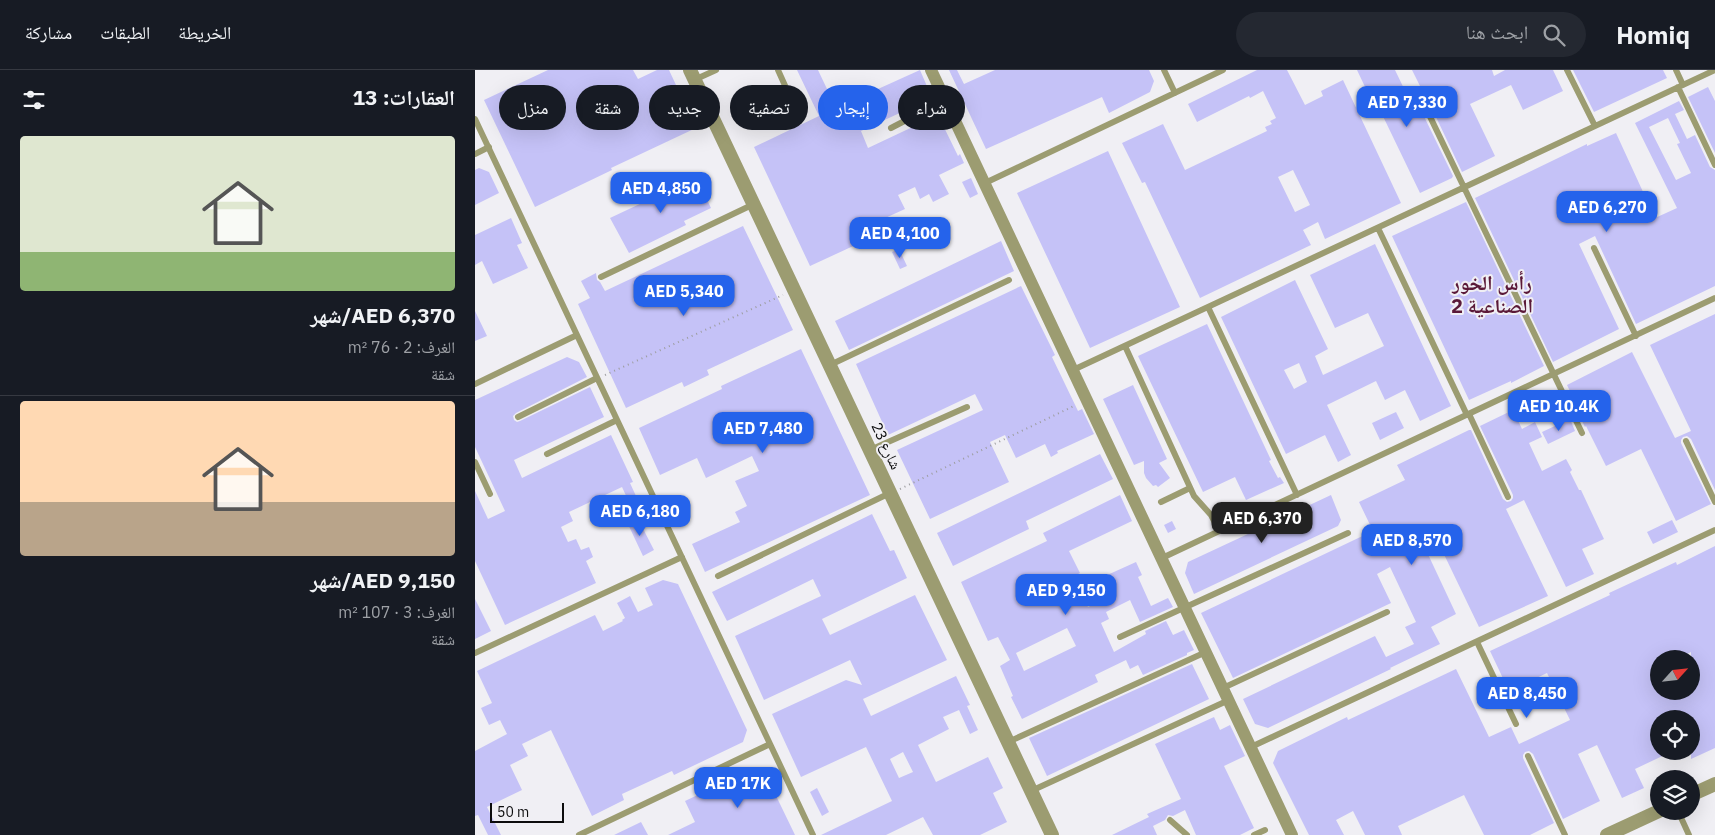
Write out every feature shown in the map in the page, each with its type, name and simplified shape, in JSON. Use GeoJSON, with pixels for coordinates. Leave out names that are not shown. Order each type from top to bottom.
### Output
{"type":"FeatureCollection","features":[{"type":"Feature","properties":{"kind":"street"},"geometry":{"type":"LineString","coordinates":[[931,70],[938,85]]}},
{"type":"Feature","properties":{"kind":"street","name":"شارع 23"},"geometry":{"type":"LineString","coordinates":[[692,75],[1052,835]]}},
{"type":"Feature","properties":{"kind":"street"},"geometry":{"type":"LineString","coordinates":[[959,130],[1293,835]]}},
{"type":"Feature","properties":{"kind":"street"},"geometry":{"type":"LineString","coordinates":[[1700,791],[1715,784]]}},
{"type":"Feature","properties":{"kind":"street"},"geometry":{"type":"LineString","coordinates":[[1607,835],[1650,815]]}},
{"type":"Feature","properties":{"kind":"lane"},"geometry":{"type":"LineString","coordinates":[[692,75],[716,70]]}},
{"type":"Feature","properties":{"kind":"lane"},"geometry":{"type":"LineString","coordinates":[[778,70],[785,85]]}},
{"type":"Feature","properties":{"kind":"lane"},"geometry":{"type":"LineString","coordinates":[[1164,70],[1175,93]]}},
{"type":"Feature","properties":{"kind":"lane"},"geometry":{"type":"LineString","coordinates":[[985,183],[1223,70]]}},
{"type":"Feature","properties":{"kind":"lane"},"geometry":{"type":"LineString","coordinates":[[1567,70],[1595,126]]}},
{"type":"Feature","properties":{"kind":"lane"},"geometry":{"type":"LineString","coordinates":[[1676,70],[1715,165]]}},
{"type":"Feature","properties":{"kind":"lane"},"geometry":{"type":"LineString","coordinates":[[1073,370],[1715,70]]}},
{"type":"Feature","properties":{"kind":"lane"},"geometry":{"type":"LineString","coordinates":[[1423,102],[1582,433]]}},
{"type":"Feature","properties":{"kind":"lane"},"geometry":{"type":"LineString","coordinates":[[475,119],[813,835]]}},
{"type":"Feature","properties":{"kind":"lane"},"geometry":{"type":"LineString","coordinates":[[891,128],[898,124]]}},
{"type":"Feature","properties":{"kind":"lane"},"geometry":{"type":"LineString","coordinates":[[475,154],[489,147]]}},
{"type":"Feature","properties":{"kind":"lane"},"geometry":{"type":"LineString","coordinates":[[601,277],[754,204]]}},
{"type":"Feature","properties":{"kind":"lane"},"geometry":{"type":"LineString","coordinates":[[1378,228],[1508,497]]}},
{"type":"Feature","properties":{"kind":"lane"},"geometry":{"type":"LineString","coordinates":[[1594,248],[1636,336]]}},
{"type":"Feature","properties":{"kind":"lane"},"geometry":{"type":"LineString","coordinates":[[830,365],[1009,280]]}},
{"type":"Feature","properties":{"kind":"lane"},"geometry":{"type":"LineString","coordinates":[[1162,558],[1715,298]]}},
{"type":"Feature","properties":{"kind":"lane"},"geometry":{"type":"LineString","coordinates":[[1208,307],[1297,495]]}},
{"type":"Feature","properties":{"kind":"lane"},"geometry":{"type":"LineString","coordinates":[[475,384],[577,335]]}},
{"type":"Feature","properties":{"kind":"lane"},"geometry":{"type":"LineString","coordinates":[[1125,346],[1196,500],[1211,515],[1219,531]]}},
{"type":"Feature","properties":{"kind":"lane"},"geometry":{"type":"LineString","coordinates":[[517,418],[597,378]]}},
{"type":"Feature","properties":{"kind":"lane"},"geometry":{"type":"LineString","coordinates":[[870,450],[967,407]]}},
{"type":"Feature","properties":{"kind":"lane"},"geometry":{"type":"LineString","coordinates":[[547,454],[617,420]]}},
{"type":"Feature","properties":{"kind":"lane"},"geometry":{"type":"LineString","coordinates":[[1686,441],[1715,502]]}},
{"type":"Feature","properties":{"kind":"lane"},"geometry":{"type":"LineString","coordinates":[[475,462],[490,494]]}},
{"type":"Feature","properties":{"kind":"lane"},"geometry":{"type":"LineString","coordinates":[[1161,502],[1190,488]]}},
{"type":"Feature","properties":{"kind":"lane"},"geometry":{"type":"LineString","coordinates":[[718,576],[890,493]]}},
{"type":"Feature","properties":{"kind":"lane"},"geometry":{"type":"LineString","coordinates":[[1251,747],[1715,530]]}},
{"type":"Feature","properties":{"kind":"lane"},"geometry":{"type":"LineString","coordinates":[[1120,637],[1348,533]]}},
{"type":"Feature","properties":{"kind":"lane"},"geometry":{"type":"LineString","coordinates":[[475,653],[682,557]]}},
{"type":"Feature","properties":{"kind":"lane"},"geometry":{"type":"LineString","coordinates":[[1031,791],[1387,612]]}},
{"type":"Feature","properties":{"kind":"lane"},"geometry":{"type":"LineString","coordinates":[[1477,642],[1516,724]]}},
{"type":"Feature","properties":{"kind":"lane"},"geometry":{"type":"LineString","coordinates":[[1008,742],[1206,652]]}},
{"type":"Feature","properties":{"kind":"lane"},"geometry":{"type":"LineString","coordinates":[[579,835],[770,744]]}},
{"type":"Feature","properties":{"kind":"lane"},"geometry":{"type":"LineString","coordinates":[[1528,756],[1565,835]]}},
{"type":"Feature","properties":{"kind":"lane"},"geometry":{"type":"LineString","coordinates":[[1170,820],[1187,835]]}},
{"type":"Feature","properties":{"kind":"lane"},"geometry":{"type":"LineString","coordinates":[[1682,820],[1689,835]]}},
{"type":"Feature","properties":{"kind":"lane"},"geometry":{"type":"LineString","coordinates":[[1254,835],[1265,830]]}},
{"type":"Feature","properties":{"kind":"path"},"geometry":{"type":"LineString","coordinates":[[597,378],[794,290]]}},
{"type":"Feature","properties":{"kind":"path"},"geometry":{"type":"LineString","coordinates":[[890,493],[1087,400]]}},
{"type":"Feature","properties":{"kind":"building"},"geometry":{"type":"Polygon","coordinates":[[[548,70],[633,70],[638,79],[657,70],[669,70],[676,85],[649,85],[649,130],[692,130],[535,207],[484,100],[499,93],[499,130],[566,130],[566,85],[516,85],[548,70]]]}},
{"type":"Feature","properties":{"kind":"building"},"geometry":{"type":"Polygon","coordinates":[[[797,70],[818,70],[825,85],[818,85],[818,114],[808,93],[808,85],[804,85],[797,70]]]}},
{"type":"Feature","properties":{"kind":"building"},"geometry":{"type":"Polygon","coordinates":[[[920,70],[926,85],[898,85],[898,114],[888,118],[887,85],[920,70]]]}},
{"type":"Feature","properties":{"kind":"building"},"geometry":{"type":"Polygon","coordinates":[[[949,70],[957,70],[964,84],[995,70],[1149,70],[1154,81],[1150,92],[1109,113],[1102,97],[986,149],[965,104],[965,85],[956,85],[949,70]]]}},
{"type":"Feature","properties":{"kind":"building"},"geometry":{"type":"Polygon","coordinates":[[[1257,70],[1287,70],[1305,105],[1323,96],[1321,91],[1343,80],[1401,203],[1325,239],[1318,222],[1303,230],[1311,245],[1200,298],[1145,182],[1142,183],[1122,143],[1163,124],[1185,170],[1267,131],[1265,127],[1272,124],[1270,121],[1276,118],[1263,91],[1197,122],[1188,104],[1257,70]],[[1293,170],[1278,177],[1295,212],[1310,205],[1293,170]]]}},
{"type":"Feature","properties":{"kind":"building"},"geometry":{"type":"Polygon","coordinates":[[[1357,70],[1395,70],[1411,103],[1419,99],[1418,104],[1453,176],[1452,178],[1420,193],[1379,108],[1376,110],[1357,70]]]}},
{"type":"Feature","properties":{"kind":"building"},"geometry":{"type":"Polygon","coordinates":[[[1412,70],[1492,70],[1494,76],[1505,70],[1553,70],[1563,91],[1523,110],[1511,85],[1470,104],[1495,156],[1462,172],[1428,100],[1423,97],[1425,96],[1412,70]]]}},
{"type":"Feature","properties":{"kind":"building"},"geometry":{"type":"Polygon","coordinates":[[[1573,70],[1663,70],[1667,78],[1594,112],[1573,70]]]}},
{"type":"Feature","properties":{"kind":"building"},"geometry":{"type":"Polygon","coordinates":[[[1708,87],[1715,101],[1715,153],[1688,97],[1708,87]]]}},
{"type":"Feature","properties":{"kind":"building"},"geometry":{"type":"Polygon","coordinates":[[[1679,101],[1684,110],[1675,114],[1687,139],[1695,135],[1710,167],[1715,170],[1715,286],[1636,324],[1595,236],[1579,244],[1619,329],[1553,362],[1475,198],[1587,144],[1587,146],[1616,133],[1655,218],[1677,208],[1635,123],[1679,101]],[[1668,118],[1649,127],[1676,180],[1691,173],[1677,144],[1680,143],[1668,118]]]}},
{"type":"Feature","properties":{"kind":"building"},"geometry":{"type":"Polygon","coordinates":[[[818,116],[818,130],[863,130],[861,131],[868,148],[906,130],[945,130],[958,156],[960,154],[964,163],[939,175],[949,194],[933,202],[929,194],[920,199],[915,187],[898,195],[905,209],[883,219],[888,230],[810,266],[754,147],[790,130],[808,130],[808,121],[818,116]]]}},
{"type":"Feature","properties":{"kind":"building"},"geometry":{"type":"Polygon","coordinates":[[[1108,151],[1180,307],[1090,348],[1017,193],[1108,151]]]}},
{"type":"Feature","properties":{"kind":"building"},"geometry":{"type":"Polygon","coordinates":[[[479,168],[489,172],[499,193],[475,205],[475,170],[479,168]]]}},
{"type":"Feature","properties":{"kind":"building"},"geometry":{"type":"Polygon","coordinates":[[[695,175],[711,208],[684,221],[686,225],[629,253],[610,218],[661,194],[660,192],[695,175]]]}},
{"type":"Feature","properties":{"kind":"building"},"geometry":{"type":"Polygon","coordinates":[[[971,178],[978,194],[970,198],[962,182],[971,178]]]}},
{"type":"Feature","properties":{"kind":"building"},"geometry":{"type":"Polygon","coordinates":[[[1466,202],[1544,366],[1511,383],[1511,381],[1469,400],[1392,236],[1466,202]]]}},
{"type":"Feature","properties":{"kind":"building"},"geometry":{"type":"Polygon","coordinates":[[[511,218],[522,243],[517,245],[528,268],[493,284],[482,261],[475,265],[475,235],[511,218]]]}},
{"type":"Feature","properties":{"kind":"building"},"geometry":{"type":"Polygon","coordinates":[[[743,226],[793,330],[707,370],[709,375],[684,387],[682,382],[626,408],[578,304],[590,298],[581,281],[596,273],[597,280],[605,291],[743,226]]]}},
{"type":"Feature","properties":{"kind":"building"},"geometry":{"type":"Polygon","coordinates":[[[1001,241],[1014,271],[849,350],[835,321],[1001,241]]]}},
{"type":"Feature","properties":{"kind":"building"},"geometry":{"type":"Polygon","coordinates":[[[1375,244],[1451,406],[1420,421],[1405,390],[1385,400],[1376,381],[1327,405],[1351,455],[1338,462],[1325,435],[1286,454],[1221,317],[1295,280],[1328,349],[1315,356],[1323,375],[1384,346],[1368,313],[1335,328],[1310,275],[1375,244]],[[1299,363],[1284,370],[1294,389],[1307,382],[1299,363]]]}},
{"type":"Feature","properties":{"kind":"building"},"geometry":{"type":"Polygon","coordinates":[[[899,249],[907,266],[900,269],[892,252],[899,249]]]}},
{"type":"Feature","properties":{"kind":"building"},"geometry":{"type":"Polygon","coordinates":[[[1021,286],[1055,355],[1052,357],[1078,411],[1082,409],[1094,434],[1057,451],[1058,453],[1051,457],[1045,444],[1016,458],[1005,435],[990,442],[1009,482],[930,519],[897,450],[983,410],[975,394],[888,435],[856,364],[1021,286]]]}},
{"type":"Feature","properties":{"kind":"building"},"geometry":{"type":"Polygon","coordinates":[[[475,311],[487,336],[475,341],[475,311]]]}},
{"type":"Feature","properties":{"kind":"building"},"geometry":{"type":"Polygon","coordinates":[[[1715,314],[1715,490],[1691,439],[1687,436],[1683,437],[1681,443],[1711,504],[1676,521],[1641,449],[1606,466],[1579,415],[1581,414],[1567,385],[1632,352],[1675,438],[1691,431],[1650,345],[1715,314]]]}},
{"type":"Feature","properties":{"kind":"building"},"geometry":{"type":"Polygon","coordinates":[[[1207,324],[1271,460],[1269,461],[1278,478],[1280,477],[1284,483],[1246,500],[1235,477],[1203,492],[1138,356],[1207,324]]]}},
{"type":"Feature","properties":{"kind":"building"},"geometry":{"type":"Polygon","coordinates":[[[801,349],[870,495],[705,572],[692,544],[740,522],[735,512],[747,506],[735,481],[759,471],[752,456],[706,478],[697,458],[660,475],[639,428],[722,389],[721,386],[801,349]]]}},
{"type":"Feature","properties":{"kind":"building"},"geometry":{"type":"Polygon","coordinates":[[[567,357],[579,362],[587,377],[516,413],[513,416],[514,420],[520,421],[590,387],[604,417],[514,460],[522,478],[611,435],[633,482],[630,483],[636,496],[628,500],[622,487],[569,512],[573,521],[561,527],[568,542],[576,539],[581,550],[589,547],[593,557],[586,561],[596,583],[505,625],[475,561],[475,491],[488,519],[505,511],[475,447],[475,400],[567,357]]]}},
{"type":"Feature","properties":{"kind":"building"},"geometry":{"type":"Polygon","coordinates":[[[1133,385],[1167,459],[1159,463],[1170,478],[1158,487],[1156,485],[1153,486],[1146,478],[1144,461],[1134,465],[1103,399],[1133,385]]]}},
{"type":"Feature","properties":{"kind":"building"},"geometry":{"type":"Polygon","coordinates":[[[1513,410],[1522,429],[1535,422],[1542,437],[1529,443],[1542,471],[1566,459],[1572,470],[1570,472],[1579,490],[1581,490],[1604,539],[1582,549],[1594,574],[1566,587],[1524,500],[1506,509],[1548,596],[1479,627],[1439,544],[1426,550],[1456,614],[1431,627],[1440,644],[1268,728],[1255,724],[1243,699],[1375,636],[1386,657],[1414,644],[1405,627],[1416,622],[1390,567],[1377,574],[1391,603],[1233,678],[1201,613],[1373,531],[1359,502],[1405,480],[1397,465],[1469,430],[1471,430],[1503,499],[1507,502],[1511,501],[1513,495],[1480,426],[1513,410]]]}},
{"type":"Feature","properties":{"kind":"building"},"geometry":{"type":"Polygon","coordinates":[[[1396,412],[1404,428],[1380,440],[1372,423],[1396,412]]]}},
{"type":"Feature","properties":{"kind":"building"},"geometry":{"type":"Polygon","coordinates":[[[1570,419],[1575,431],[1548,444],[1542,432],[1570,419]]]}},
{"type":"Feature","properties":{"kind":"building"},"geometry":{"type":"Polygon","coordinates":[[[1100,454],[1113,479],[1026,521],[1029,529],[953,566],[937,533],[1100,454]]]}},
{"type":"Feature","properties":{"kind":"building"},"geometry":{"type":"Polygon","coordinates":[[[1120,495],[1132,521],[1069,551],[1080,573],[1056,585],[1064,602],[1082,594],[1088,607],[1103,600],[1094,581],[1136,562],[1142,575],[1138,577],[1151,606],[1168,598],[1173,607],[1140,622],[1130,600],[1106,612],[1109,619],[1101,623],[1114,652],[1146,634],[1145,631],[1166,621],[1173,635],[1184,630],[1194,650],[1143,675],[1138,665],[1130,669],[1126,660],[1095,675],[1098,682],[1022,719],[1011,697],[1013,696],[1000,666],[1010,660],[998,637],[988,641],[961,582],[1047,541],[1043,533],[1120,495]],[[1067,628],[1016,653],[1024,671],[1076,646],[1067,628]]]}},
{"type":"Feature","properties":{"kind":"building"},"geometry":{"type":"Polygon","coordinates":[[[1331,495],[1341,520],[1338,526],[1194,594],[1185,573],[1188,562],[1331,495]]]}},
{"type":"Feature","properties":{"kind":"building"},"geometry":{"type":"Polygon","coordinates":[[[872,514],[890,551],[894,550],[907,578],[822,619],[830,635],[915,595],[947,660],[863,699],[871,716],[956,676],[970,705],[967,706],[978,730],[970,734],[959,710],[943,717],[949,729],[918,745],[936,782],[988,757],[1003,788],[993,793],[1007,822],[980,835],[933,835],[923,817],[886,835],[821,835],[892,801],[866,747],[801,777],[772,714],[846,680],[862,685],[850,660],[764,700],[735,636],[821,596],[813,579],[727,621],[712,592],[872,514]],[[903,752],[890,759],[899,778],[913,772],[903,752]]]}},
{"type":"Feature","properties":{"kind":"building"},"geometry":{"type":"Polygon","coordinates":[[[637,517],[654,550],[643,556],[627,522],[637,517]]]}},
{"type":"Feature","properties":{"kind":"building"},"geometry":{"type":"Polygon","coordinates":[[[1672,520],[1678,532],[1653,544],[1647,532],[1672,520]]]}},
{"type":"Feature","properties":{"kind":"building"},"geometry":{"type":"Polygon","coordinates":[[[1172,521],[1176,529],[1168,533],[1164,525],[1172,521]]]}},
{"type":"Feature","properties":{"kind":"building"},"geometry":{"type":"Polygon","coordinates":[[[1715,546],[1715,748],[1700,755],[1700,710],[1650,710],[1650,760],[1654,760],[1635,769],[1644,788],[1622,798],[1597,745],[1578,754],[1600,801],[1563,819],[1533,754],[1529,751],[1525,752],[1523,758],[1554,823],[1530,835],[1484,835],[1464,795],[1398,826],[1402,835],[1365,835],[1353,811],[1336,820],[1344,835],[1309,835],[1273,763],[1278,751],[1347,717],[1348,720],[1456,669],[1489,737],[1511,727],[1519,744],[1570,720],[1547,673],[1509,691],[1490,651],[1676,562],[1677,565],[1715,546]]]}},
{"type":"Feature","properties":{"kind":"building"},"geometry":{"type":"Polygon","coordinates":[[[663,580],[678,584],[747,730],[743,742],[674,775],[672,771],[622,794],[624,800],[592,816],[551,730],[522,744],[528,756],[510,765],[522,790],[487,807],[501,835],[488,835],[478,815],[475,816],[475,751],[507,734],[500,720],[489,725],[481,708],[492,703],[477,671],[595,615],[603,631],[623,621],[625,618],[617,603],[630,596],[638,612],[653,605],[645,588],[663,580]]]}},
{"type":"Feature","properties":{"kind":"building"},"geometry":{"type":"Polygon","coordinates":[[[475,599],[491,631],[475,639],[475,599]]]}},
{"type":"Feature","properties":{"kind":"building"},"geometry":{"type":"Polygon","coordinates":[[[1192,664],[1209,699],[1047,776],[1029,738],[1192,664]]]}},
{"type":"Feature","properties":{"kind":"building"},"geometry":{"type":"Polygon","coordinates":[[[1214,717],[1220,730],[1230,725],[1245,756],[1224,766],[1254,828],[1240,835],[1196,835],[1185,810],[1173,816],[1168,815],[1165,820],[1153,826],[1157,835],[1112,835],[1149,817],[1147,814],[1181,799],[1155,744],[1214,717]]]}},
{"type":"Feature","properties":{"kind":"building"},"geometry":{"type":"Polygon","coordinates":[[[753,769],[765,773],[795,835],[668,835],[695,822],[685,801],[753,769]]]}},
{"type":"Feature","properties":{"kind":"building"},"geometry":{"type":"Polygon","coordinates":[[[817,788],[829,812],[822,816],[810,792],[817,788]]]}},
{"type":"Feature","properties":{"kind":"building"},"geometry":{"type":"Polygon","coordinates":[[[641,822],[648,835],[614,835],[641,822]]]}},
{"type":"Feature","properties":{"kind":"district","name":"رأس الخور الصناعية 2"},"geometry":{"type":"Point","coordinates":[1492,294]}}]}
